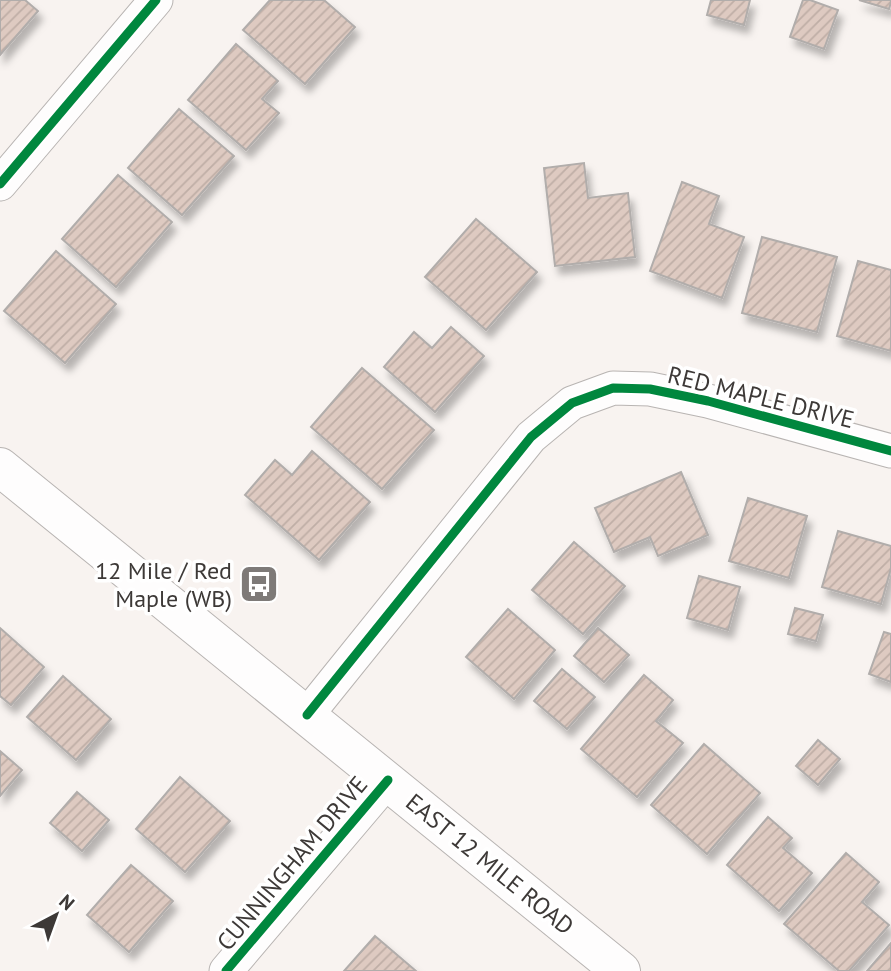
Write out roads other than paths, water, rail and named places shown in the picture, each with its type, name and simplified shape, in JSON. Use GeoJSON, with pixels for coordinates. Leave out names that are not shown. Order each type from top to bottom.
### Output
{"type":"FeatureCollection","features":[{"type":"Feature","properties":{"kind":"main road","name":"EAST 12 MILE ROAD"},"geometry":{"type":"LineString","coordinates":[[0,467],[621,971]]}},
{"type":"Feature","properties":{"kind":"street"},"geometry":{"type":"LineString","coordinates":[[0,184],[156,0]]}},
{"type":"Feature","properties":{"kind":"street","name":"RED MAPLE DRIVE"},"geometry":{"type":"LineString","coordinates":[[307,715],[531,437],[572,403],[613,388],[649,389],[708,401],[891,451]]}},
{"type":"Feature","properties":{"kind":"street","name":"CUNNINGHAM DRIVE"},"geometry":{"type":"LineString","coordinates":[[226,971],[388,780]]}},
{"type":"Feature","properties":{"kind":"place","name":"12 Mile / Red Maple (WB)"},"geometry":{"type":"Point","coordinates":[259,584]}}]}
